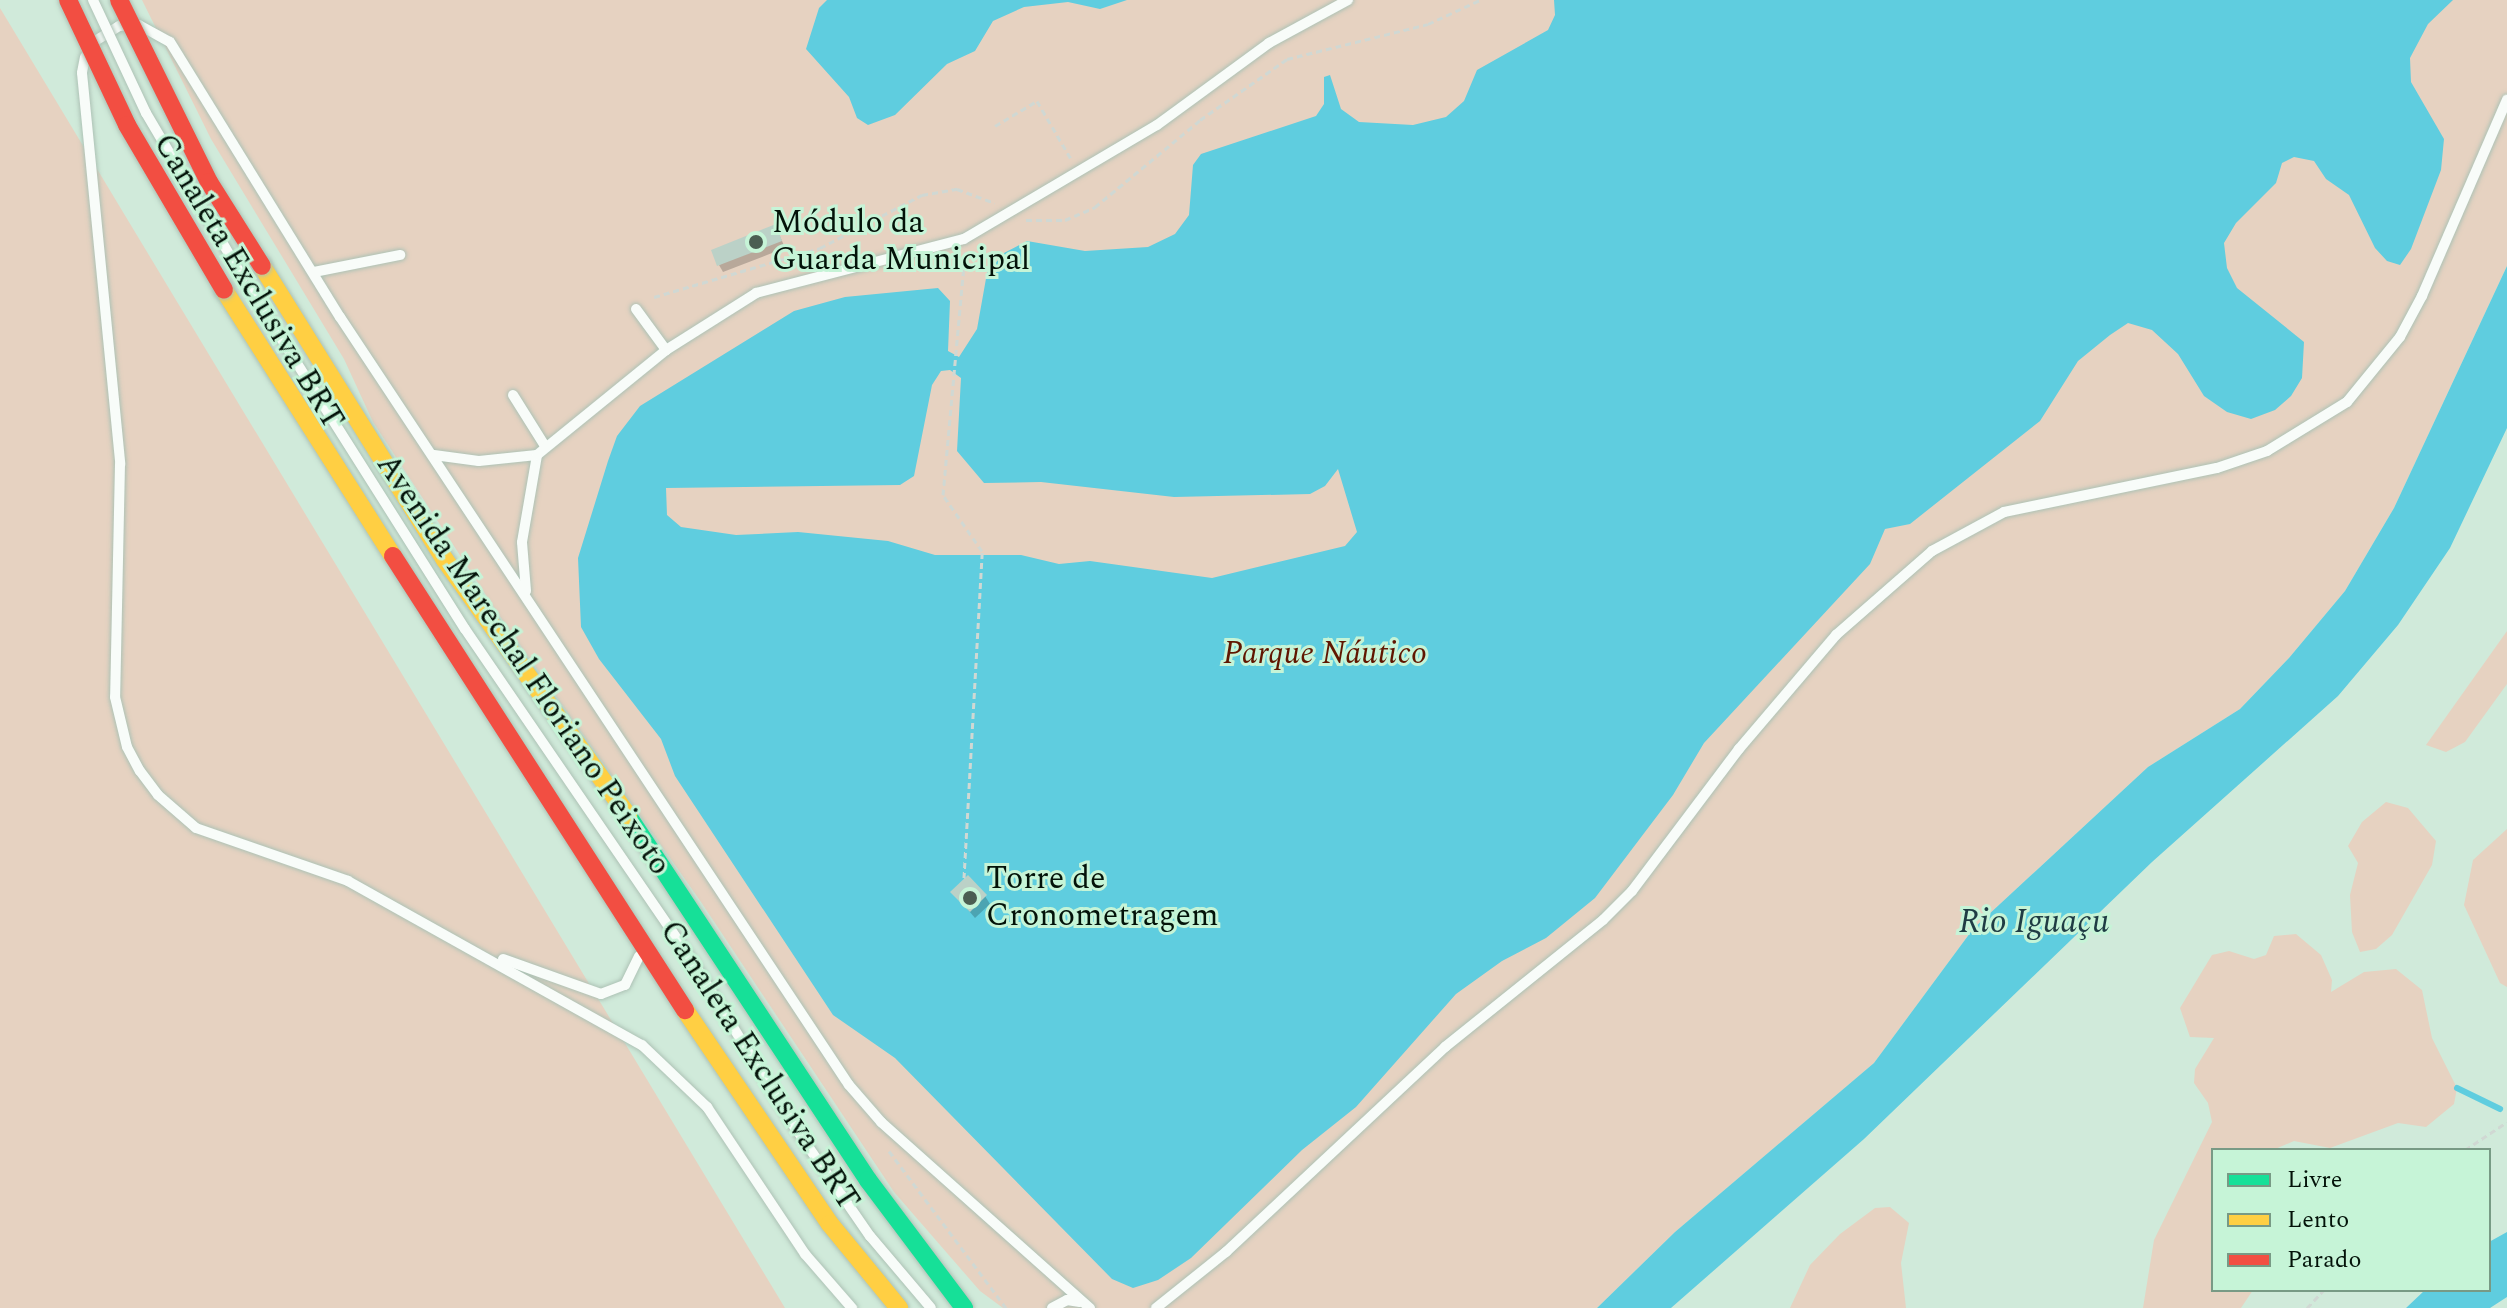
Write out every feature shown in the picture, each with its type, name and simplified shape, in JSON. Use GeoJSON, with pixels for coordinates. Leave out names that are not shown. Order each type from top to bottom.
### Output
{"type":"FeatureCollection","features":[{"type":"Feature","properties":{"kind":"main road","name":"Avenida Marechal Floriano Peixoto"},"geometry":{"type":"LineString","coordinates":[[68,0],[127,125],[224,290],[641,945],[830,1224],[899,1308]]}},
{"type":"Feature","properties":{"kind":"main road","name":"Avenida Marechal Floriano Peixoto"},"geometry":{"type":"LineString","coordinates":[[119,0],[209,182],[445,560],[627,815],[924,1255],[964,1308]]}},
{"type":"Feature","properties":{"kind":"lane","name":"Canaleta Exclusiva BRT"},"geometry":{"type":"LineString","coordinates":[[93,0],[146,113],[243,278],[439,590],[685,950],[794,1126],[870,1236],[931,1308]]}},
{"type":"Feature","properties":{"kind":"lane"},"geometry":{"type":"LineString","coordinates":[[527,597],[522,542],[537,455],[666,350],[756,293],[929,252],[964,239],[1157,125],[1269,43],[1348,0]]}},
{"type":"Feature","properties":{"kind":"lane"},"geometry":{"type":"LineString","coordinates":[[852,1308],[805,1254],[707,1107],[669,1065],[614,1027],[324,869],[196,828],[158,795],[127,747],[113,666],[117,409],[82,73],[86,51],[99,35],[119,26],[139,25],[170,42],[314,272],[864,1105],[1086,1305]]}},
{"type":"Feature","properties":{"kind":"lane"},"geometry":{"type":"LineString","coordinates":[[1156,1308],[1226,1252],[1445,1047],[1603,920],[1632,891],[1739,749],[1836,635],[1932,551],[2004,512],[2217,468],[2267,451],[2347,402],[2400,337],[2422,296],[2507,100]]}},
{"type":"Feature","properties":{"kind":"lane"},"geometry":{"type":"LineString","coordinates":[[314,272],[400,255]]}},
{"type":"Feature","properties":{"kind":"lane"},"geometry":{"type":"LineString","coordinates":[[636,309],[666,350]]}},
{"type":"Feature","properties":{"kind":"lane"},"geometry":{"type":"LineString","coordinates":[[513,395],[545,446]]}},
{"type":"Feature","properties":{"kind":"lane"},"geometry":{"type":"LineString","coordinates":[[434,455],[479,461],[537,455]]}},
{"type":"Feature","properties":{"kind":"lane"},"geometry":{"type":"LineString","coordinates":[[463,944],[601,994],[632,977],[641,945]]}},
{"type":"Feature","properties":{"kind":"lane"},"geometry":{"type":"LineString","coordinates":[[924,1255],[978,1308]]}},
{"type":"Feature","properties":{"kind":"lane"},"geometry":{"type":"LineString","coordinates":[[1052,1308],[1067,1300],[1086,1305]]}},
{"type":"Feature","properties":{"kind":"path"},"geometry":{"type":"LineString","coordinates":[[654,297],[820,248],[941,190],[972,192],[1010,213],[1046,223],[1095,207],[1211,111],[1287,59],[1326,45],[1428,24],[1480,0]]}},
{"type":"Feature","properties":{"kind":"path"},"geometry":{"type":"LineString","coordinates":[[995,126],[1037,101],[1079,172]]}},
{"type":"Feature","properties":{"kind":"path"},"geometry":{"type":"LineString","coordinates":[[964,239],[943,495],[982,551],[964,878]]}},
{"type":"Feature","properties":{"kind":"path"},"geometry":{"type":"LineString","coordinates":[[2468,1148],[2507,1122]]}},
{"type":"Feature","properties":{"kind":"path"},"geometry":{"type":"LineString","coordinates":[[2307,1308],[2322,1292]]}},
{"type":"Feature","properties":{"kind":"green space","name":"Parque Náutico"},"geometry":{"type":"Polygon","coordinates":[[[142,0],[2507,0],[2507,266],[2394,508],[2345,591],[2289,658],[2240,709],[2148,767],[1973,929],[1874,1063],[1675,1232],[1597,1308],[1003,1308],[980,1291],[894,1192],[701,902],[499,615],[373,422],[344,359],[211,139],[142,0]]]}},
{"type":"Feature","properties":{"kind":"green space"},"geometry":{"type":"Polygon","coordinates":[[[0,8],[176,300],[785,1308],[0,1308],[0,8]]]}},
{"type":"Feature","properties":{"kind":"green space"},"geometry":{"type":"Polygon","coordinates":[[[2507,631],[2507,684],[2465,742],[2446,752],[2426,745],[2507,631]]]}},
{"type":"Feature","properties":{"kind":"green space"},"geometry":{"type":"Polygon","coordinates":[[[2386,802],[2408,808],[2436,841],[2432,865],[2392,935],[2376,949],[2360,952],[2352,932],[2350,895],[2358,863],[2348,846],[2362,822],[2386,802]]]}},
{"type":"Feature","properties":{"kind":"green space"},"geometry":{"type":"Polygon","coordinates":[[[2507,829],[2507,987],[2500,983],[2464,905],[2473,860],[2507,829]]]}},
{"type":"Feature","properties":{"kind":"green space"},"geometry":{"type":"Polygon","coordinates":[[[2296,934],[2321,955],[2332,980],[2331,992],[2364,972],[2396,969],[2422,990],[2432,1038],[2457,1088],[2454,1104],[2426,1127],[2398,1123],[2330,1148],[2294,1141],[2278,1148],[2211,1148],[2211,1292],[2252,1292],[2241,1308],[2143,1308],[2154,1240],[2212,1122],[2208,1103],[2194,1083],[2195,1069],[2214,1038],[2190,1037],[2180,1008],[2212,955],[2229,951],[2254,959],[2266,955],[2274,936],[2296,934]]]}},
{"type":"Feature","properties":{"kind":"green space"},"geometry":{"type":"Polygon","coordinates":[[[1890,1207],[1909,1223],[1901,1263],[1906,1308],[1790,1308],[1810,1265],[1840,1234],[1875,1208],[1890,1207]]]}},
{"type":"Feature","properties":{"kind":"water"},"geometry":{"type":"Polygon","coordinates":[[[827,0],[1127,0],[1100,9],[1068,2],[1024,7],[993,21],[975,51],[947,64],[895,115],[868,125],[857,118],[849,97],[806,49],[819,8],[827,0]]]}},
{"type":"Feature","properties":{"kind":"water"},"geometry":{"type":"Polygon","coordinates":[[[1554,0],[2453,0],[2428,24],[2410,58],[2411,82],[2444,139],[2441,170],[2411,249],[2400,265],[2387,261],[2375,248],[2349,195],[2326,179],[2314,161],[2294,157],[2282,163],[2276,183],[2236,223],[2224,243],[2227,268],[2237,288],[2304,342],[2302,378],[2291,396],[2275,410],[2251,419],[2227,412],[2204,396],[2178,354],[2152,330],[2128,323],[2110,335],[2078,361],[2040,421],[1910,524],[1885,529],[1870,564],[1704,743],[1673,795],[1595,898],[1546,938],[1502,961],[1456,994],[1356,1107],[1302,1150],[1191,1258],[1158,1280],[1133,1288],[1112,1279],[895,1058],[833,1015],[675,776],[661,739],[599,659],[581,627],[578,558],[608,461],[617,436],[640,406],[794,311],[845,297],[938,288],[950,301],[948,351],[959,357],[977,329],[987,273],[1004,253],[1027,241],[1085,251],[1148,247],[1175,234],[1189,215],[1193,165],[1201,154],[1316,116],[1324,104],[1324,77],[1330,75],[1341,109],[1359,122],[1413,125],[1446,117],[1464,101],[1477,70],[1548,30],[1555,15],[1554,0]],[[950,370],[941,371],[932,385],[914,476],[900,485],[666,488],[667,515],[681,527],[736,535],[798,532],[888,541],[935,555],[1021,555],[1059,564],[1090,561],[1212,578],[1345,546],[1357,532],[1338,469],[1325,486],[1310,494],[1174,497],[1041,482],[984,483],[957,451],[961,378],[950,370]]]}},
{"type":"Feature","properties":{"kind":"water","name":"Rio Iguaçu"},"geometry":{"type":"Polygon","coordinates":[[[2507,266],[2507,428],[2450,548],[2398,625],[2338,696],[2152,862],[1864,1139],[1671,1308],[1597,1308],[1675,1232],[1874,1063],[1973,929],[2148,767],[2240,709],[2289,658],[2345,591],[2394,508],[2507,266]]]}},
{"type":"Feature","properties":{"kind":"water"},"geometry":{"type":"Polygon","coordinates":[[[2507,1232],[2507,1297],[2490,1308],[2406,1308],[2423,1292],[2491,1292],[2491,1241],[2507,1232]]]}},
{"type":"Feature","properties":{"kind":"building","name":"Módulo da Guarda Municipal"},"geometry":{"type":"Polygon","coordinates":[[[776,224],[782,241],[717,266],[711,250],[776,224]]]}},
{"type":"Feature","properties":{"kind":"building","name":"Torre de Cronometragem"},"geometry":{"type":"Polygon","coordinates":[[[968,875],[987,895],[970,912],[950,892],[968,875]]]}},
{"type":"Feature","properties":{"kind":"waterway"},"geometry":{"type":"LineString","coordinates":[[2457,1088],[2500,1109]]}},
{"type":"Feature","properties":{"kind":"traffic: fast"},"geometry":{"type":"LineString","coordinates":[[628,816],[868,1180],[964,1308]]}},
{"type":"Feature","properties":{"kind":"traffic: slow"},"geometry":{"type":"LineString","coordinates":[[262,266],[445,560],[628,816]]}},
{"type":"Feature","properties":{"kind":"traffic: slow"},"geometry":{"type":"LineString","coordinates":[[224,290],[393,556]]}},
{"type":"Feature","properties":{"kind":"traffic: slow"},"geometry":{"type":"LineString","coordinates":[[685,1010],[830,1224],[899,1308]]}},
{"type":"Feature","properties":{"kind":"traffic: jam"},"geometry":{"type":"LineString","coordinates":[[68,0],[127,125],[224,290]]}},
{"type":"Feature","properties":{"kind":"traffic: jam"},"geometry":{"type":"LineString","coordinates":[[119,0],[209,182],[262,266]]}},
{"type":"Feature","properties":{"kind":"traffic: jam"},"geometry":{"type":"LineString","coordinates":[[393,556],[685,1010]]}},
{"type":"Feature","properties":{"kind":"place","name":"Módulo da Guarda Municipal"},"geometry":{"type":"Point","coordinates":[756,242]}},
{"type":"Feature","properties":{"kind":"place","name":"Torre de Cronometragem"},"geometry":{"type":"Point","coordinates":[970,898]}}]}
